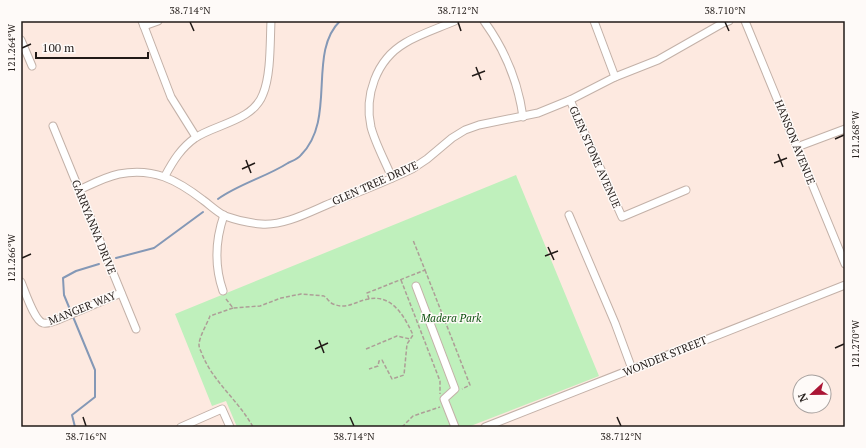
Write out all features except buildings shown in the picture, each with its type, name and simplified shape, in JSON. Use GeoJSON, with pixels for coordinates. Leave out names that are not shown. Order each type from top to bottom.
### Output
{"type":"FeatureCollection","features":[{"type":"Feature","properties":{"kind":"street"},"geometry":{"type":"LineString","coordinates":[[158,21],[143,24],[172,97],[196,137]]}},
{"type":"Feature","properties":{"kind":"street"},"geometry":{"type":"LineString","coordinates":[[165,176],[175,157],[196,137],[241,117],[253,109],[263,95],[267,80],[271,21]]}},
{"type":"Feature","properties":{"kind":"street"},"geometry":{"type":"LineString","coordinates":[[392,178],[372,128],[368,108],[374,79],[379,69],[394,51],[405,43],[455,21]]}},
{"type":"Feature","properties":{"kind":"street"},"geometry":{"type":"LineString","coordinates":[[484,21],[501,47],[510,65],[520,96],[524,117]]}},
{"type":"Feature","properties":{"kind":"street"},"geometry":{"type":"LineString","coordinates":[[594,21],[615,77]]}},
{"type":"Feature","properties":{"kind":"street","name":"GLEN TREE DRIVE"},"geometry":{"type":"LineString","coordinates":[[79,190],[119,174],[138,172],[165,176],[175,180],[191,190],[224,215],[252,223],[263,224],[279,222],[305,214],[412,169],[427,159],[452,138],[465,130],[479,125],[538,113],[570,100],[615,77],[658,60],[723,22],[729,21]]}},
{"type":"Feature","properties":{"kind":"street","name":"HANSON AVENUE"},"geometry":{"type":"LineString","coordinates":[[745,21],[845,264]]}},
{"type":"Feature","properties":{"kind":"street"},"geometry":{"type":"LineString","coordinates":[[21,40],[32,66]]}},
{"type":"Feature","properties":{"kind":"street","name":"GLEN STONE AVENUE"},"geometry":{"type":"LineString","coordinates":[[570,100],[622,217],[686,190]]}},
{"type":"Feature","properties":{"kind":"street","name":"GARRYANNA DRIVE"},"geometry":{"type":"LineString","coordinates":[[53,126],[136,329]]}},
{"type":"Feature","properties":{"kind":"street"},"geometry":{"type":"LineString","coordinates":[[797,147],[845,129]]}},
{"type":"Feature","properties":{"kind":"street"},"geometry":{"type":"LineString","coordinates":[[222,291],[219,280],[216,253],[218,236],[224,215]]}},
{"type":"Feature","properties":{"kind":"street"},"geometry":{"type":"LineString","coordinates":[[569,215],[615,323],[632,369]]}},
{"type":"Feature","properties":{"kind":"street","name":"MANGER WAY"},"geometry":{"type":"LineString","coordinates":[[21,282],[35,315],[39,321],[44,324],[121,293]]}},
{"type":"Feature","properties":{"kind":"street","name":"WONDER STREET"},"geometry":{"type":"LineString","coordinates":[[485,427],[845,285]]}},
{"type":"Feature","properties":{"kind":"street"},"geometry":{"type":"LineString","coordinates":[[416,286],[455,389],[444,399],[455,427]]}},
{"type":"Feature","properties":{"kind":"street"},"geometry":{"type":"LineString","coordinates":[[180,427],[222,409],[230,427]]}},
{"type":"Feature","properties":{"kind":"path"},"geometry":{"type":"LineString","coordinates":[[413,240],[470,385],[460,389]]}},
{"type":"Feature","properties":{"kind":"path"},"geometry":{"type":"LineString","coordinates":[[369,299],[367,293],[425,270]]}},
{"type":"Feature","properties":{"kind":"path"},"geometry":{"type":"LineString","coordinates":[[401,280],[440,381],[440,396]]}},
{"type":"Feature","properties":{"kind":"path"},"geometry":{"type":"LineString","coordinates":[[253,427],[232,397],[215,378],[205,362],[199,345],[210,316],[233,308],[260,306],[281,298],[301,294],[324,296],[332,304],[349,307],[369,299],[380,298],[390,302],[401,314],[408,323],[413,335],[407,344],[404,375],[392,379],[382,360],[379,361],[378,366],[369,370]]}},
{"type":"Feature","properties":{"kind":"path"},"geometry":{"type":"LineString","coordinates":[[226,299],[233,308]]}},
{"type":"Feature","properties":{"kind":"path"},"geometry":{"type":"LineString","coordinates":[[366,349],[397,336],[410,339]]}},
{"type":"Feature","properties":{"kind":"path"},"geometry":{"type":"LineString","coordinates":[[402,427],[413,416],[443,406]]}},
{"type":"Feature","properties":{"kind":"green space","name":"Madera Park"},"geometry":{"type":"Polygon","coordinates":[[[516,175],[599,376],[468,427],[237,427],[226,401],[212,406],[175,314],[516,175]]]}},
{"type":"Feature","properties":{"kind":"waterway"},"geometry":{"type":"LineString","coordinates":[[218,199],[235,189],[297,159],[312,140],[318,123],[325,50],[330,34],[340,21]]}},
{"type":"Feature","properties":{"kind":"waterway"},"geometry":{"type":"LineString","coordinates":[[116,258],[154,248],[203,212]]}},
{"type":"Feature","properties":{"kind":"waterway"},"geometry":{"type":"LineString","coordinates":[[75,427],[72,415],[95,397],[95,370],[64,295],[63,278],[76,271],[99,264]]}}]}
